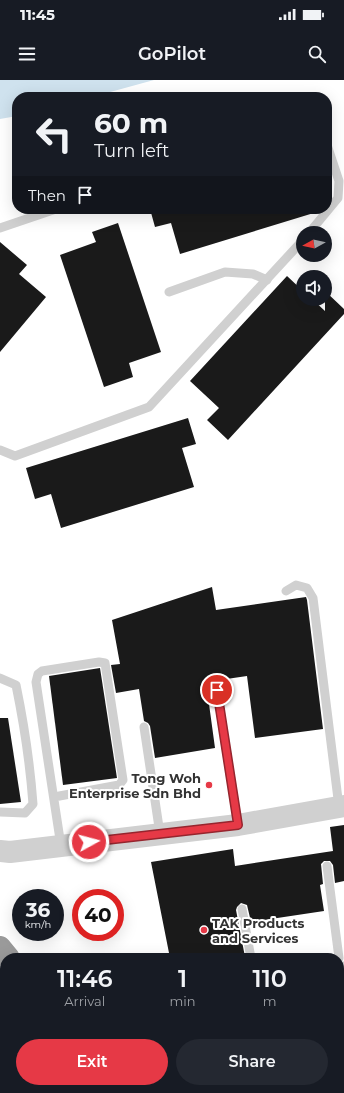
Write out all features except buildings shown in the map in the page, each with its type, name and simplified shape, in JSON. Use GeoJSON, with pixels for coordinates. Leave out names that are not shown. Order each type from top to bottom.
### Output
{"type":"FeatureCollection","features":[{"type":"Feature","properties":{"kind":"street"},"geometry":{"type":"LineString","coordinates":[[0,850],[10,852],[238,825],[342,807]]}},
{"type":"Feature","properties":{"kind":"lane"},"geometry":{"type":"LineString","coordinates":[[332,160],[339,181],[338,198],[332,205]]}},
{"type":"Feature","properties":{"kind":"lane"},"geometry":{"type":"LineString","coordinates":[[0,228],[41,214]]}},
{"type":"Feature","properties":{"kind":"lane"},"geometry":{"type":"LineString","coordinates":[[315,226],[325,214]]}},
{"type":"Feature","properties":{"kind":"lane"},"geometry":{"type":"LineString","coordinates":[[0,450],[15,456],[149,407],[296,248]]}},
{"type":"Feature","properties":{"kind":"lane"},"geometry":{"type":"LineString","coordinates":[[169,292],[225,272],[253,274],[267,280]]}},
{"type":"Feature","properties":{"kind":"lane"},"geometry":{"type":"LineString","coordinates":[[286,591],[296,585],[307,588],[313,598],[342,807]]}},
{"type":"Feature","properties":{"kind":"lane"},"geometry":{"type":"LineString","coordinates":[[54,797],[119,785],[123,780],[105,663],[99,662],[42,671],[38,674],[36,682],[61,846]]}},
{"type":"Feature","properties":{"kind":"lane"},"geometry":{"type":"LineString","coordinates":[[0,678],[16,684],[30,766],[32,804],[25,813],[0,812]]}},
{"type":"Feature","properties":{"kind":"lane"},"geometry":{"type":"LineString","coordinates":[[217,690],[238,825]]}},
{"type":"Feature","properties":{"kind":"lane"},"geometry":{"type":"LineString","coordinates":[[144,727],[160,834]]}},
{"type":"Feature","properties":{"kind":"lane"},"geometry":{"type":"LineString","coordinates":[[327,866],[339,953]]}},
{"type":"Feature","properties":{"kind":"lane"},"geometry":{"type":"LineString","coordinates":[[242,909],[250,953]]}},
{"type":"Feature","properties":{"kind":"water"},"geometry":{"type":"Polygon","coordinates":[[[0,80],[154,80],[110,92],[12,92],[12,117],[0,119],[0,80]]]}},
{"type":"Feature","properties":{"kind":"place","name":"Tong Woh Enterprise Sdn Bhd"},"geometry":{"type":"Point","coordinates":[209,785]}},
{"type":"Feature","properties":{"kind":"place","name":"TAK Products and Services"},"geometry":{"type":"Point","coordinates":[204,930]}},
{"type":"Feature","properties":{"kind":"route"},"geometry":{"type":"LineString","coordinates":[[89,842],[238,825],[217,690]]}}]}
